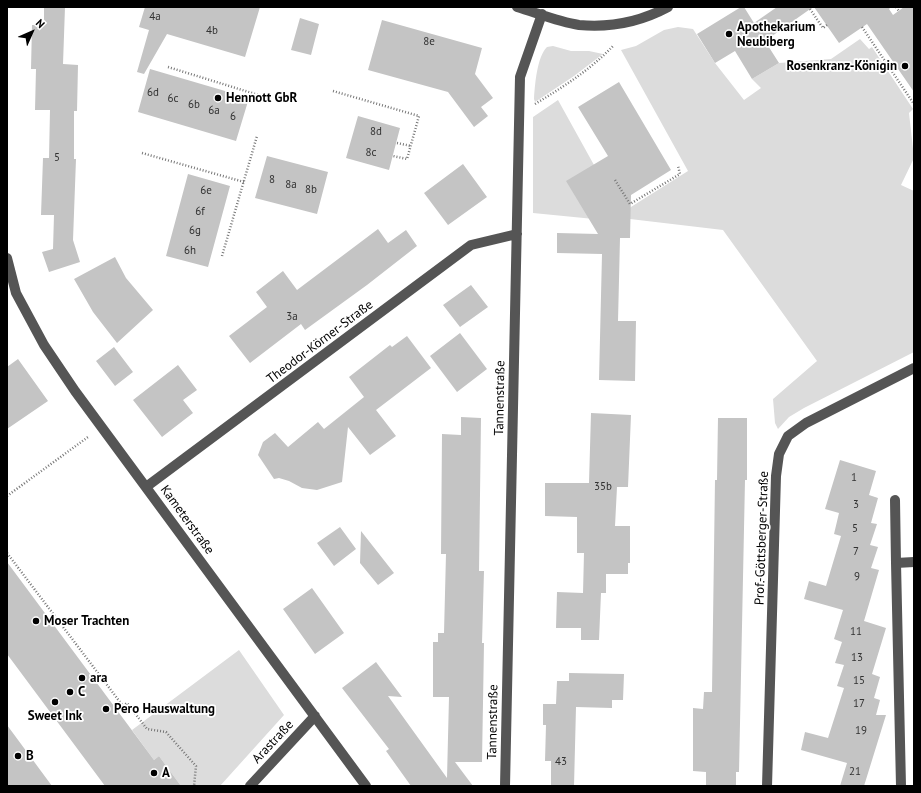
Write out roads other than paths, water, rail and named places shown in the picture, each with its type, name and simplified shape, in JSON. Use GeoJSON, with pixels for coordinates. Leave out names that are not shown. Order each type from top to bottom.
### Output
{"type":"FeatureCollection","features":[{"type":"Feature","properties":{"kind":"street"},"geometry":{"type":"LineString","coordinates":[[517,7],[578,24],[607,25],[633,22],[668,7]]}},
{"type":"Feature","properties":{"kind":"street","name":"Tannenstraße"},"geometry":{"type":"LineString","coordinates":[[505,786],[520,77],[542,14]]}},
{"type":"Feature","properties":{"kind":"street","name":"Theodor-Körner-Straße"},"geometry":{"type":"LineString","coordinates":[[146,487],[471,245],[517,234]]}},
{"type":"Feature","properties":{"kind":"street","name":"Kameterstraße"},"geometry":{"type":"LineString","coordinates":[[7,258],[16,292],[44,344],[101,427],[366,786]]}},
{"type":"Feature","properties":{"kind":"street","name":"Prof.-Göttsberger-Straße"},"geometry":{"type":"LineString","coordinates":[[767,786],[776,476],[779,454],[788,436],[806,423],[914,368]]}},
{"type":"Feature","properties":{"kind":"street"},"geometry":{"type":"LineString","coordinates":[[895,500],[901,786]]}},
{"type":"Feature","properties":{"kind":"street"},"geometry":{"type":"LineString","coordinates":[[896,563],[914,562]]}},
{"type":"Feature","properties":{"kind":"street","name":"Arastraße"},"geometry":{"type":"LineString","coordinates":[[250,786],[315,716]]}},
{"type":"Feature","properties":{"kind":"place","name":"Apothekarium Neubiberg"},"geometry":{"type":"Point","coordinates":[729,34]}},
{"type":"Feature","properties":{"kind":"place","name":"Rosenkranz-Königin"},"geometry":{"type":"Point","coordinates":[905,66]}},
{"type":"Feature","properties":{"kind":"place","name":"Hennott GbR"},"geometry":{"type":"Point","coordinates":[218,98]}},
{"type":"Feature","properties":{"kind":"place","name":"Moser Trachten"},"geometry":{"type":"Point","coordinates":[36,621]}},
{"type":"Feature","properties":{"kind":"place","name":"ara"},"geometry":{"type":"Point","coordinates":[82,678]}},
{"type":"Feature","properties":{"kind":"place","name":"C"},"geometry":{"type":"Point","coordinates":[70,692]}},
{"type":"Feature","properties":{"kind":"place","name":"Sweet Ink"},"geometry":{"type":"Point","coordinates":[55,702]}},
{"type":"Feature","properties":{"kind":"place","name":"Pero Hauswaltung"},"geometry":{"type":"Point","coordinates":[106,709]}},
{"type":"Feature","properties":{"kind":"place","name":"B"},"geometry":{"type":"Point","coordinates":[18,756]}},
{"type":"Feature","properties":{"kind":"place","name":"A"},"geometry":{"type":"Point","coordinates":[154,773]}}]}
